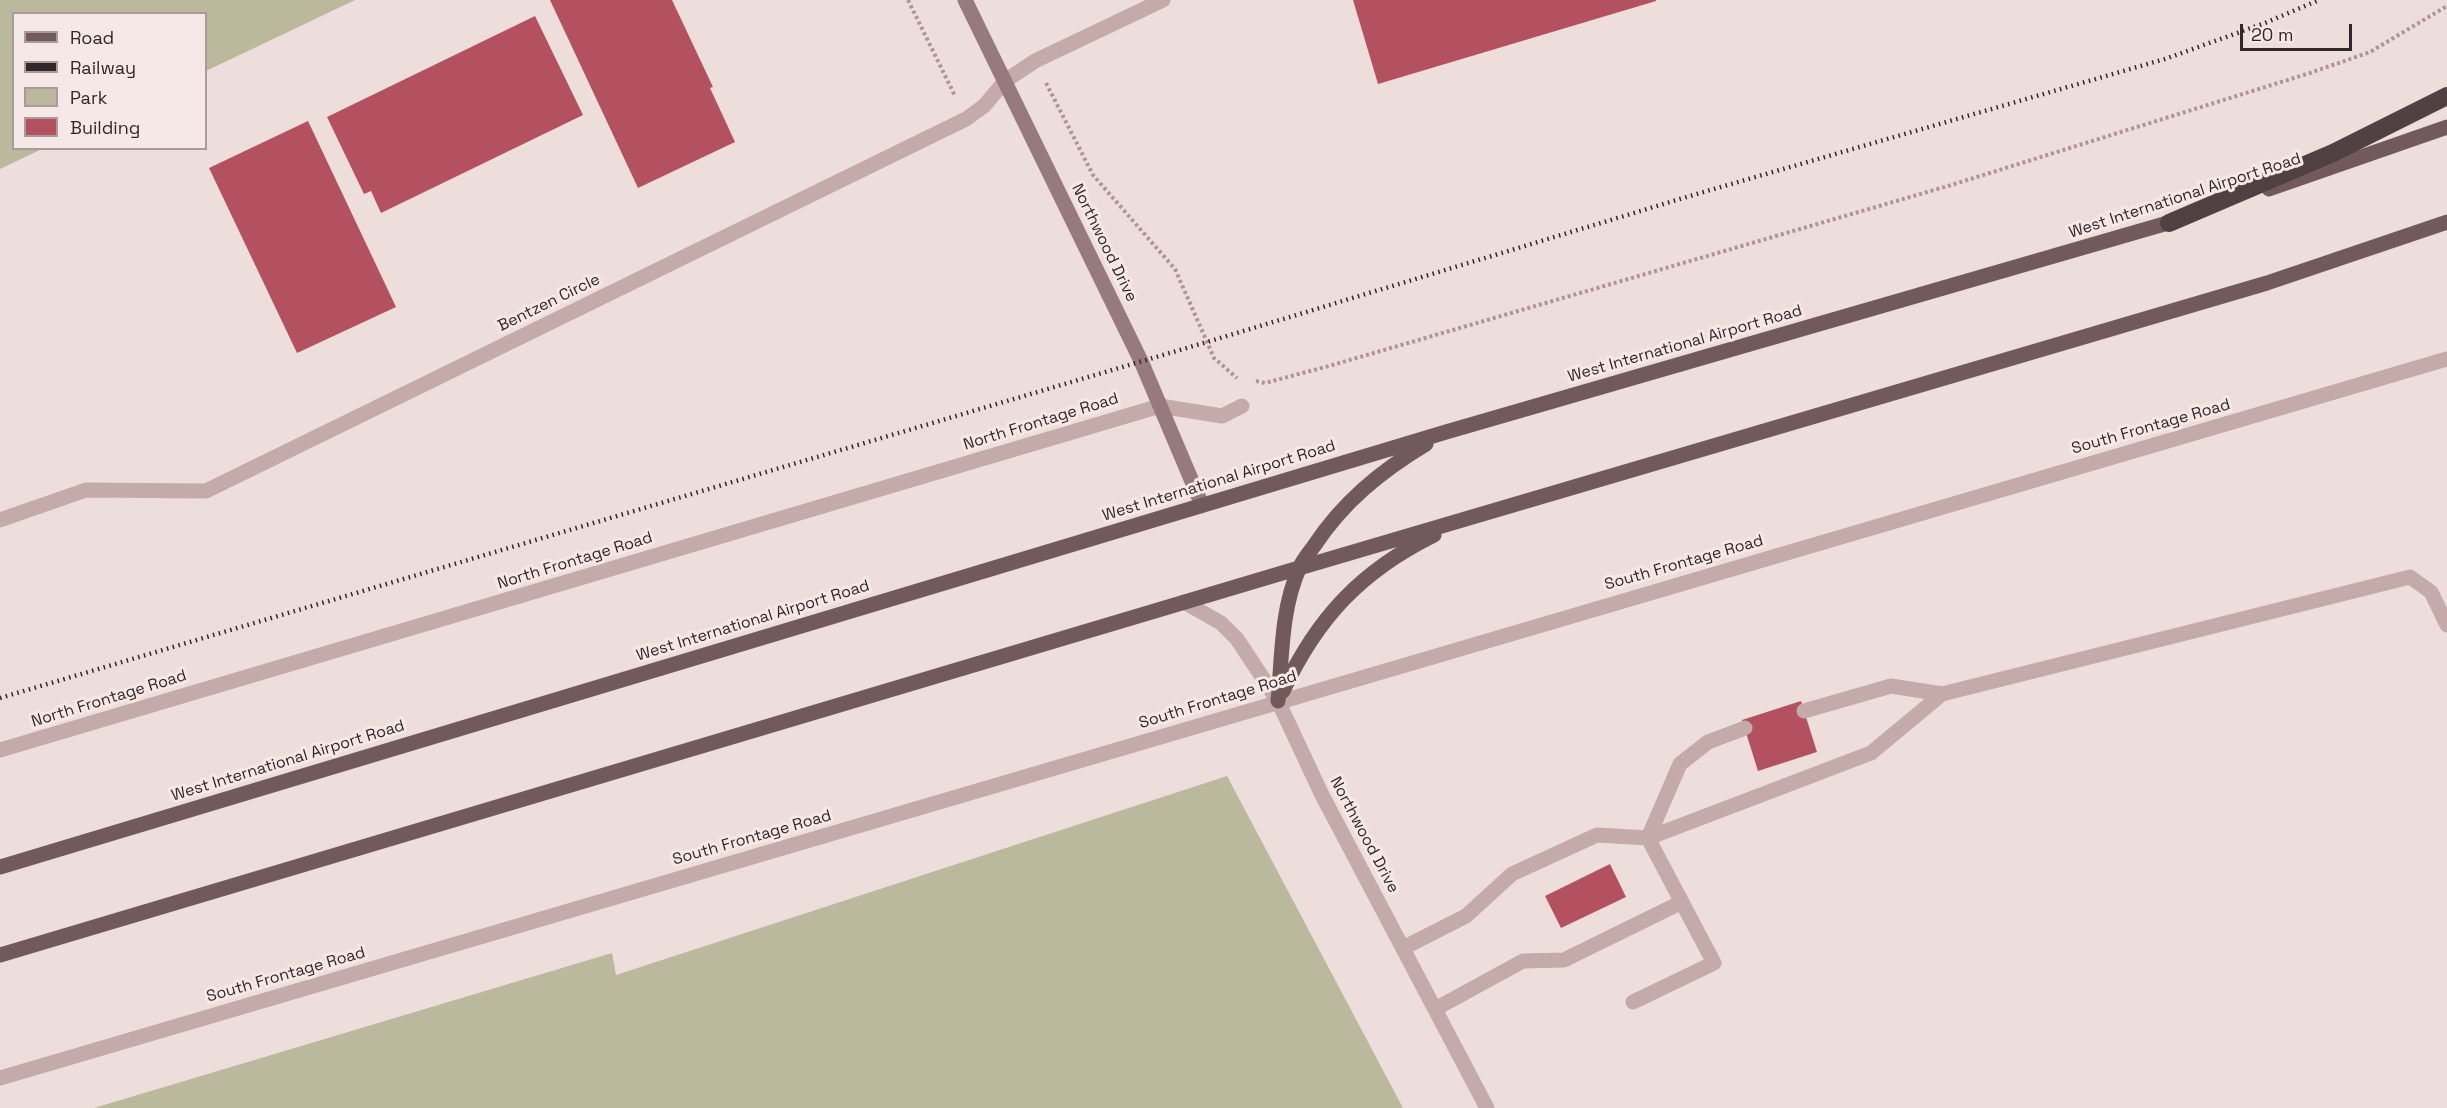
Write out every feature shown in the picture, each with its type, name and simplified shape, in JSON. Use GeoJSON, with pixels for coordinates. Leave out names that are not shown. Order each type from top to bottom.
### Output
{"type":"FeatureCollection","features":[{"type":"Feature","properties":{"kind":"highway"},"geometry":{"type":"LineString","coordinates":[[2169,224],[2333,153],[2447,96]]}},
{"type":"Feature","properties":{"kind":"main road","name":"West International Airport Road"},"geometry":{"type":"LineString","coordinates":[[0,867],[1446,432],[2169,224],[2447,127]]}},
{"type":"Feature","properties":{"kind":"main road"},"geometry":{"type":"LineString","coordinates":[[0,956],[1299,567],[2267,283],[2447,222]]}},
{"type":"Feature","properties":{"kind":"main road"},"geometry":{"type":"LineString","coordinates":[[1278,701],[1284,632],[1291,592],[1299,567],[1324,530],[1356,494],[1392,464],[1446,432]]}},
{"type":"Feature","properties":{"kind":"main road"},"geometry":{"type":"LineString","coordinates":[[1278,701],[1313,635],[1360,582],[1379,567],[1419,543],[1495,510]]}},
{"type":"Feature","properties":{"kind":"street","name":"Northwood Drive"},"geometry":{"type":"LineString","coordinates":[[965,0],[1160,406],[1202,505]]}},
{"type":"Feature","properties":{"kind":"street","name":"Bentzen Circle"},"geometry":{"type":"LineString","coordinates":[[0,520],[86,490],[206,491],[966,119],[984,106],[1005,81],[1035,61],[1162,0]]}},
{"type":"Feature","properties":{"kind":"street","name":"South Frontage Road"},"geometry":{"type":"LineString","coordinates":[[0,1078],[2447,359]]}},
{"type":"Feature","properties":{"kind":"street"},"geometry":{"type":"LineString","coordinates":[[1160,406],[1222,416],[1242,406]]}},
{"type":"Feature","properties":{"kind":"street","name":"North Frontage Road"},"geometry":{"type":"LineString","coordinates":[[0,750],[1160,406]]}},
{"type":"Feature","properties":{"kind":"street"},"geometry":{"type":"LineString","coordinates":[[1804,711],[1891,687],[1942,694],[2410,577],[2431,592],[2447,625]]}},
{"type":"Feature","properties":{"kind":"street","name":"Northwood Drive"},"geometry":{"type":"LineString","coordinates":[[1184,602],[1221,623],[1237,639],[1278,701],[1322,795],[1487,1108]]}},
{"type":"Feature","properties":{"kind":"street"},"geometry":{"type":"LineString","coordinates":[[1403,948],[1466,916],[1512,874],[1597,835],[1648,838],[1871,753],[1942,694]]}},
{"type":"Feature","properties":{"kind":"street"},"geometry":{"type":"LineString","coordinates":[[1648,838],[1680,764],[1708,742],[1745,728]]}},
{"type":"Feature","properties":{"kind":"street"},"geometry":{"type":"LineString","coordinates":[[1633,1002],[1714,963],[1648,838]]}},
{"type":"Feature","properties":{"kind":"street"},"geometry":{"type":"LineString","coordinates":[[1435,1009],[1523,961],[1564,960],[1682,902]]}},
{"type":"Feature","properties":{"kind":"path"},"geometry":{"type":"LineString","coordinates":[[908,0],[966,119]]}},
{"type":"Feature","properties":{"kind":"path"},"geometry":{"type":"LineString","coordinates":[[1251,381],[1265,383],[1329,366],[2133,130],[2370,52],[2447,6]]}},
{"type":"Feature","properties":{"kind":"path"},"geometry":{"type":"LineString","coordinates":[[1035,61],[1093,175],[1175,269],[1214,358],[1234,378],[1242,379]]}},
{"type":"Feature","properties":{"kind":"green space"},"geometry":{"type":"Polygon","coordinates":[[[0,0],[355,0],[207,71],[207,12],[12,12],[12,150],[40,150],[0,169],[0,0]]]}},
{"type":"Feature","properties":{"kind":"green space"},"geometry":{"type":"Polygon","coordinates":[[[1227,776],[1403,1108],[94,1108],[612,953],[616,975],[1227,776]]]}},
{"type":"Feature","properties":{"kind":"building"},"geometry":{"type":"Polygon","coordinates":[[[550,0],[672,0],[713,87],[710,88],[735,142],[638,188],[550,0]]]}},
{"type":"Feature","properties":{"kind":"building"},"geometry":{"type":"Polygon","coordinates":[[[1353,0],[1656,0],[1656,1],[1378,84],[1353,0]]]}},
{"type":"Feature","properties":{"kind":"building"},"geometry":{"type":"Polygon","coordinates":[[[535,16],[583,115],[381,213],[371,191],[364,194],[327,117],[535,16]]]}},
{"type":"Feature","properties":{"kind":"building"},"geometry":{"type":"Polygon","coordinates":[[[308,121],[396,307],[297,353],[209,168],[308,121]]]}},
{"type":"Feature","properties":{"kind":"building"},"geometry":{"type":"Polygon","coordinates":[[[1801,701],[1817,752],[1758,771],[1742,720],[1801,701]]]}},
{"type":"Feature","properties":{"kind":"building"},"geometry":{"type":"Polygon","coordinates":[[[1610,864],[1626,897],[1561,928],[1545,896],[1610,864]]]}},
{"type":"Feature","properties":{"kind":"railway"},"geometry":{"type":"LineString","coordinates":[[0,698],[1207,342],[1700,193],[2165,59],[2265,23],[2319,0]]}}]}
